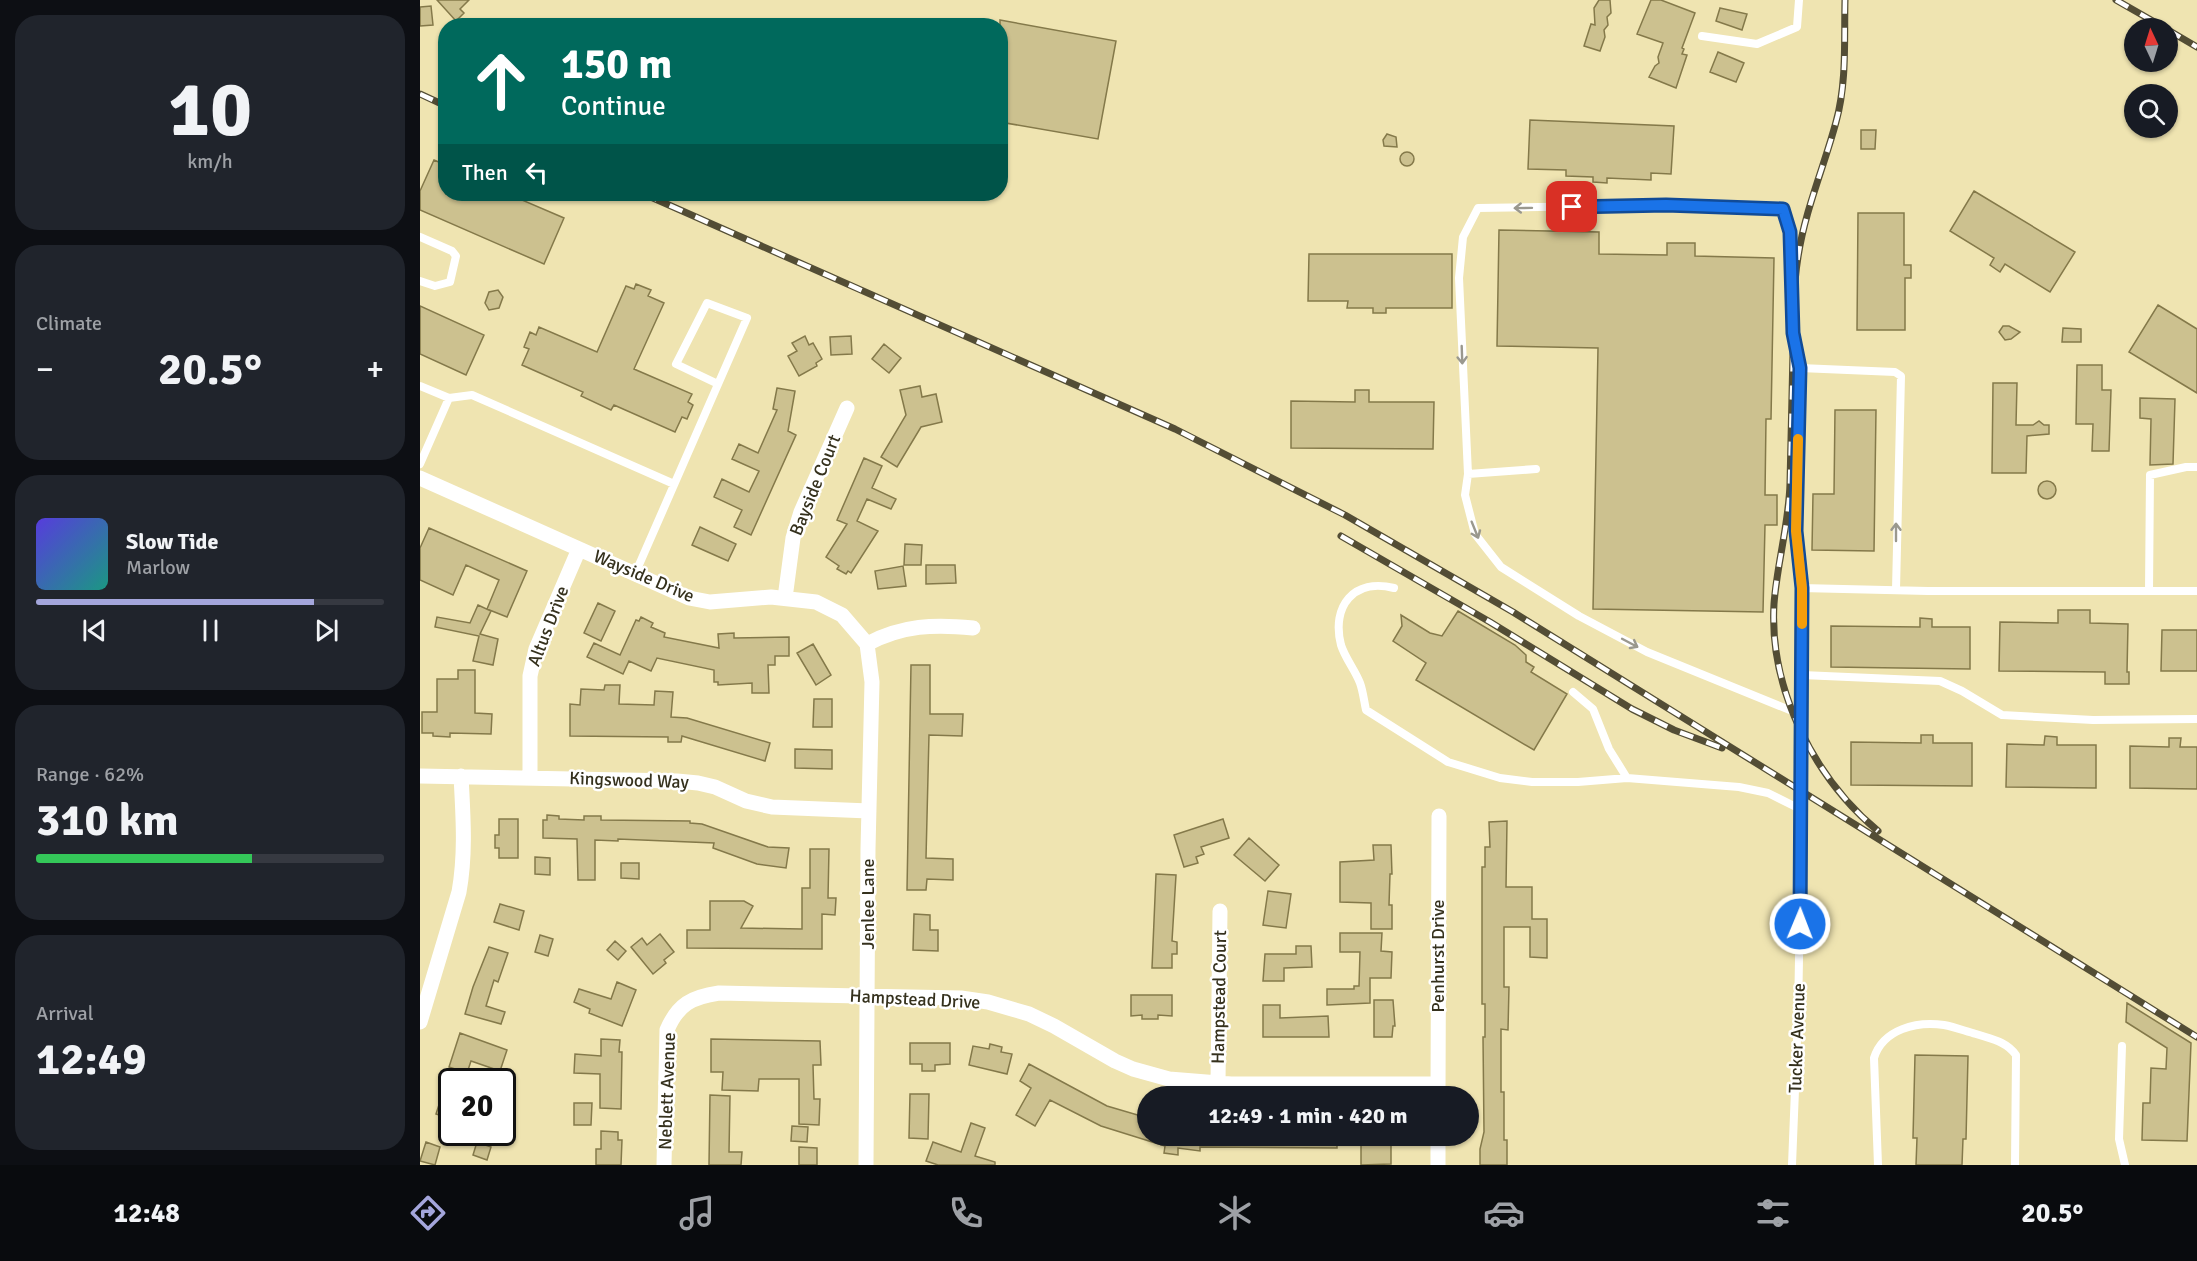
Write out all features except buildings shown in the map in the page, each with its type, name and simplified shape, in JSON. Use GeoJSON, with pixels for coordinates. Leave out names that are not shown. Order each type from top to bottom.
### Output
{"type":"FeatureCollection","features":[{"type":"Feature","properties":{"kind":"street","name":"Bayside Court"},"geometry":{"type":"LineString","coordinates":[[785,598],[793,538],[801,512],[847,408]]}},
{"type":"Feature","properties":{"kind":"street","name":"Wayside Drive"},"geometry":{"type":"LineString","coordinates":[[420,478],[689,598],[710,602],[785,598],[816,602],[842,615],[867,644]]}},
{"type":"Feature","properties":{"kind":"street","name":"Altus Drive"},"geometry":{"type":"LineString","coordinates":[[530,778],[530,676],[536,649],[579,549]]}},
{"type":"Feature","properties":{"kind":"street"},"geometry":{"type":"LineString","coordinates":[[867,644],[885,634],[914,627],[940,625],[974,628]]}},
{"type":"Feature","properties":{"kind":"street","name":"Jenlee Lane"},"geometry":{"type":"LineString","coordinates":[[866,1165],[872,682],[867,644]]}},
{"type":"Feature","properties":{"kind":"street","name":"Kingswood Way"},"geometry":{"type":"LineString","coordinates":[[420,776],[698,783],[758,805],[869,811]]}},
{"type":"Feature","properties":{"kind":"street"},"geometry":{"type":"LineString","coordinates":[[420,1022],[459,892],[462,874],[464,837],[461,776]]}},
{"type":"Feature","properties":{"kind":"street","name":"Penhurst Drive"},"geometry":{"type":"LineString","coordinates":[[1438,1086],[1439,816]]}},
{"type":"Feature","properties":{"kind":"street","name":"Hampstead Court"},"geometry":{"type":"LineString","coordinates":[[1218,1083],[1220,911]]}},
{"type":"Feature","properties":{"kind":"street","name":"Hampstead Drive"},"geometry":{"type":"LineString","coordinates":[[672,1017],[684,1005],[697,998],[719,993],[961,998],[1009,1007],[1054,1026],[1133,1069],[1169,1078],[1218,1083],[1312,1086]]}},
{"type":"Feature","properties":{"kind":"street","name":"Neblett Avenue"},"geometry":{"type":"LineString","coordinates":[[664,1165],[666,1040],[672,1017]]}},
{"type":"Feature","properties":{"kind":"street"},"geometry":{"type":"LineString","coordinates":[[1438,1146],[1438,1165]]}},
{"type":"Feature","properties":{"kind":"lane"},"geometry":{"type":"LineString","coordinates":[[1701,36],[1757,44],[1797,27],[1798,0]]}},
{"type":"Feature","properties":{"kind":"lane","name":"Tucker Avenue"},"geometry":{"type":"LineString","coordinates":[[1468,474],[1460,278],[1463,237],[1478,208],[1666,205],[1783,209],[1790,232],[1793,333],[1800,368],[1796,531],[1802,588],[1802,810],[1792,1165]]}},
{"type":"Feature","properties":{"kind":"lane"},"geometry":{"type":"LineString","coordinates":[[420,237],[452,251],[456,256],[450,282],[435,286],[420,280]]}},
{"type":"Feature","properties":{"kind":"lane"},"geometry":{"type":"LineString","coordinates":[[635,574],[747,318],[707,303],[676,364],[718,384]]}},
{"type":"Feature","properties":{"kind":"lane"},"geometry":{"type":"LineString","coordinates":[[1800,368],[1895,372],[1901,376],[1896,590]]}},
{"type":"Feature","properties":{"kind":"lane"},"geometry":{"type":"LineString","coordinates":[[420,386],[449,398],[472,395],[674,484]]}},
{"type":"Feature","properties":{"kind":"lane"},"geometry":{"type":"LineString","coordinates":[[420,464],[449,398]]}},
{"type":"Feature","properties":{"kind":"lane"},"geometry":{"type":"LineString","coordinates":[[2149,591],[2150,475],[2197,467]]}},
{"type":"Feature","properties":{"kind":"lane"},"geometry":{"type":"LineString","coordinates":[[1536,469],[1468,474],[1465,495],[1475,534],[1501,567],[1579,616],[1647,652],[1802,715]]}},
{"type":"Feature","properties":{"kind":"lane"},"geometry":{"type":"LineString","coordinates":[[1394,588],[1378,584],[1364,587],[1350,596],[1343,608],[1339,626],[1341,646],[1360,683],[1366,710],[1448,762],[1500,778],[1532,782],[1578,782],[1627,778],[1756,789],[1802,810]]}},
{"type":"Feature","properties":{"kind":"lane"},"geometry":{"type":"LineString","coordinates":[[1802,588],[2197,591]]}},
{"type":"Feature","properties":{"kind":"lane"},"geometry":{"type":"LineString","coordinates":[[1802,675],[1940,681],[2002,715],[2093,720],[2197,719]]}},
{"type":"Feature","properties":{"kind":"lane"},"geometry":{"type":"LineString","coordinates":[[1573,692],[1593,710],[1609,749],[1627,778]]}},
{"type":"Feature","properties":{"kind":"lane"},"geometry":{"type":"LineString","coordinates":[[1878,1165],[1874,1058],[1878,1047],[1884,1039],[1898,1031],[1933,1024],[1946,1025],[2001,1042],[2012,1049],[2016,1055],[2015,1165]]}},
{"type":"Feature","properties":{"kind":"lane"},"geometry":{"type":"LineString","coordinates":[[2122,1046],[2119,1139],[2125,1165]]}},
{"type":"Feature","properties":{"kind":"railway"},"geometry":{"type":"LineString","coordinates":[[1845,0],[1844,61],[1840,107],[1805,222],[1796,269],[1790,483],[1774,604],[1774,636],[1779,668],[1800,730],[1834,785],[1855,810],[1878,831]]}},
{"type":"Feature","properties":{"kind":"railway"},"geometry":{"type":"LineString","coordinates":[[2116,0],[2148,18]]}},
{"type":"Feature","properties":{"kind":"railway"},"geometry":{"type":"LineString","coordinates":[[2178,36],[2197,47]]}},
{"type":"Feature","properties":{"kind":"railway"},"geometry":{"type":"LineString","coordinates":[[420,94],[438,102]]}},
{"type":"Feature","properties":{"kind":"railway"},"geometry":{"type":"LineString","coordinates":[[660,201],[1175,429],[1345,515],[1513,612],[2197,1037]]}},
{"type":"Feature","properties":{"kind":"railway"},"geometry":{"type":"LineString","coordinates":[[1341,536],[1490,622],[1632,709],[1674,730],[1722,748]]}},
{"type":"Feature","properties":{"kind":"slow traffic"},"geometry":{"type":"LineString","coordinates":[[1798,439],[1796,531],[1802,588],[1802,624]]}},
{"type":"Feature","properties":{"kind":"route"},"geometry":{"type":"LineString","coordinates":[[1572,207],[1666,205],[1783,209],[1790,232],[1793,333],[1800,368],[1796,531],[1802,588],[1800,924]]}}]}
